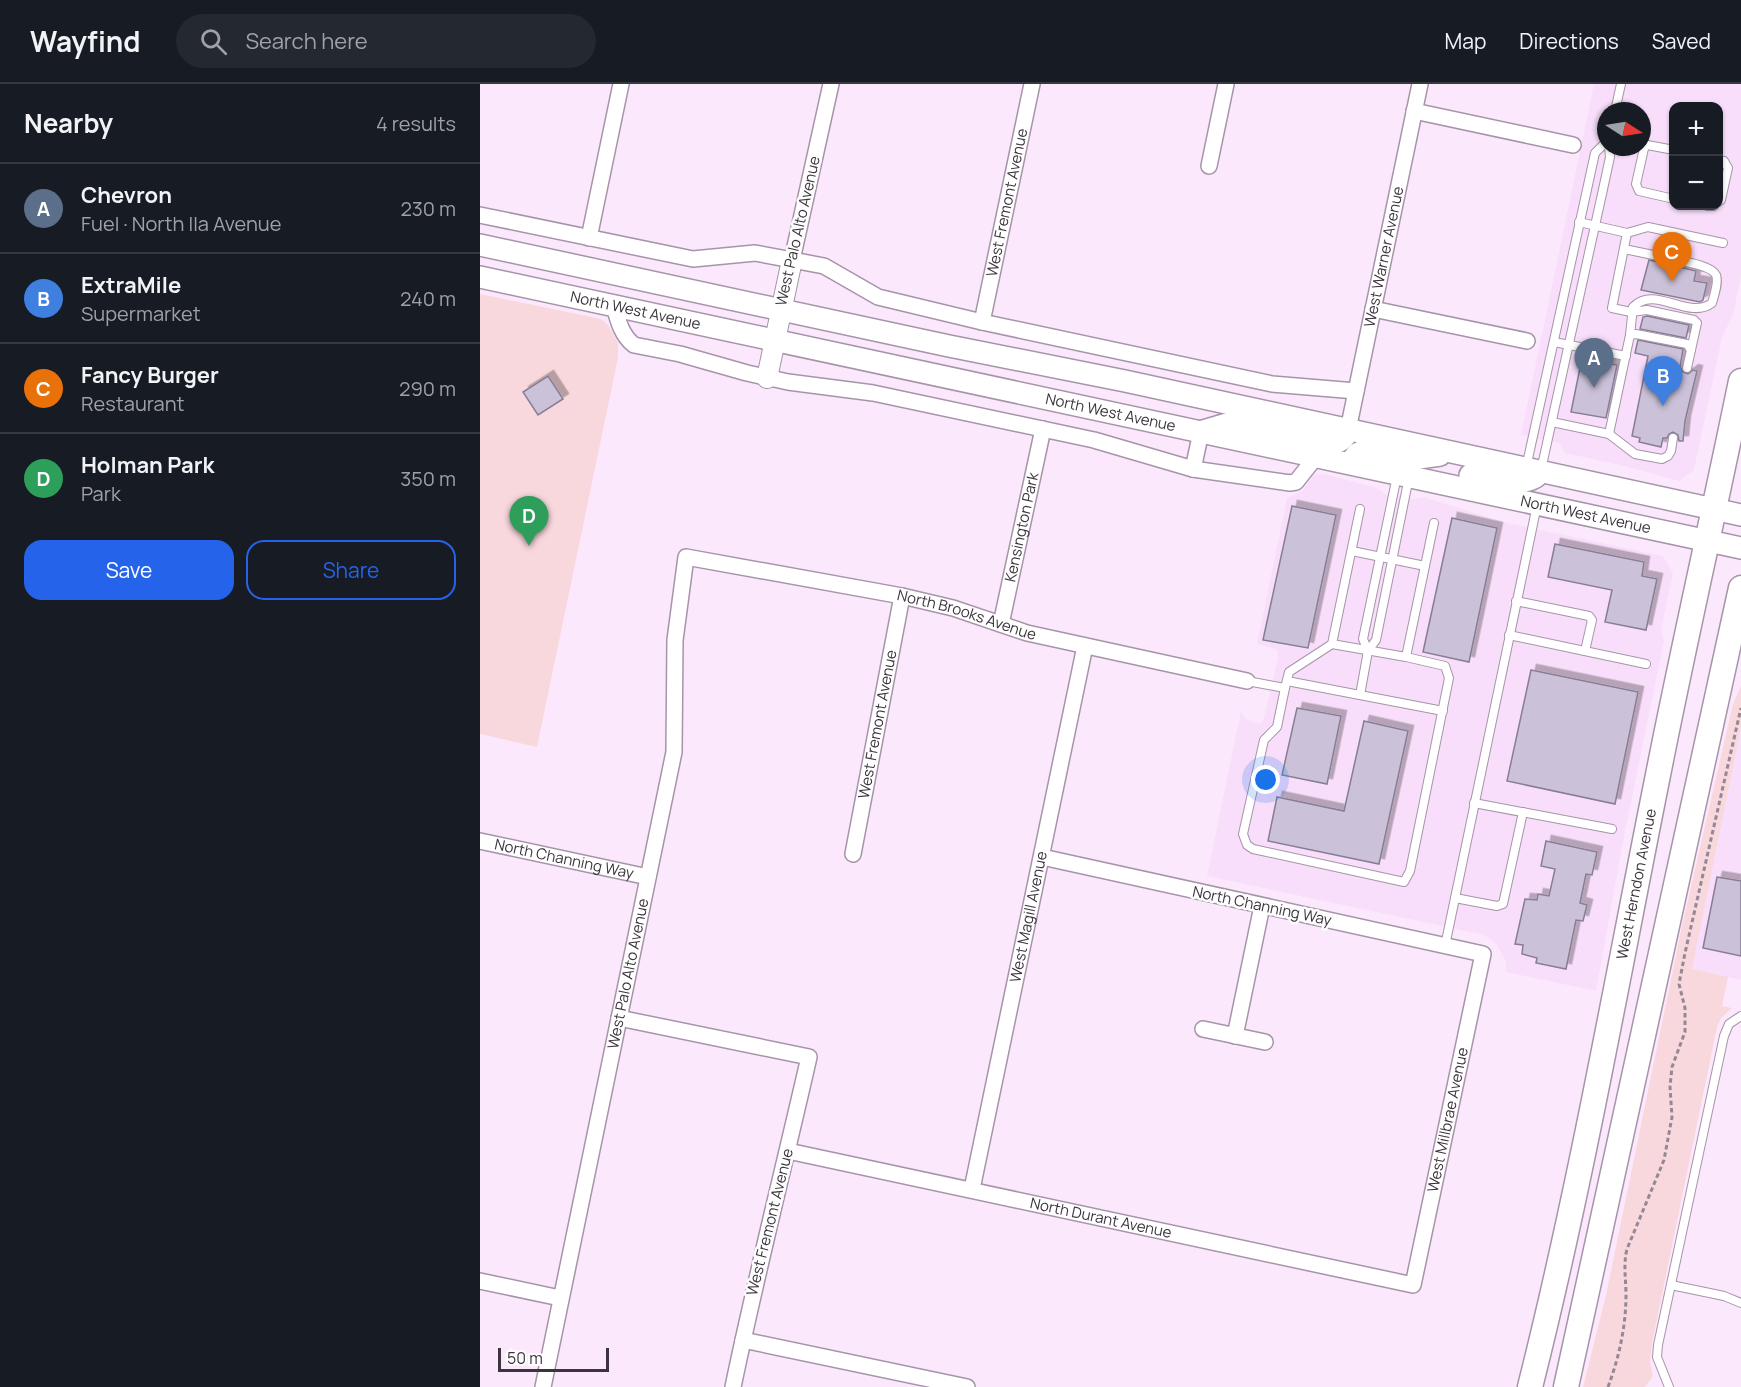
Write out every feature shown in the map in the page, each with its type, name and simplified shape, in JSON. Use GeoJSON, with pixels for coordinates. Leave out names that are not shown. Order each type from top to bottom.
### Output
{"type":"FeatureCollection","features":[{"type":"Feature","properties":{"kind":"main road"},"geometry":{"type":"LineString","coordinates":[[480,245],[1125,381],[1741,515]]}},
{"type":"Feature","properties":{"kind":"main road","name":"North West Avenue"},"geometry":{"type":"LineString","coordinates":[[480,277],[1741,548]]}},
{"type":"Feature","properties":{"kind":"main road","name":"West Herndon Avenue"},"geometry":{"type":"LineString","coordinates":[[1530,1387],[1572,1208],[1619,980],[1658,773],[1741,381]]}},
{"type":"Feature","properties":{"kind":"main road"},"geometry":{"type":"LineString","coordinates":[[1201,432],[1230,423],[1330,444],[1338,443],[1345,438],[1348,430]]}},
{"type":"Feature","properties":{"kind":"main road"},"geometry":{"type":"LineString","coordinates":[[1350,463],[1357,454],[1363,451],[1412,459],[1456,453]]}},
{"type":"Feature","properties":{"kind":"main road"},"geometry":{"type":"LineString","coordinates":[[1403,475],[1442,469],[1495,480],[1524,481],[1534,479],[1533,470]]}},
{"type":"Feature","properties":{"kind":"main road"},"geometry":{"type":"LineString","coordinates":[[1566,1387],[1741,588]]}},
{"type":"Feature","properties":{"kind":"street"},"geometry":{"type":"LineString","coordinates":[[589,238],[621,84]]}},
{"type":"Feature","properties":{"kind":"street","name":"West Palo Alto Avenue"},"geometry":{"type":"LineString","coordinates":[[767,378],[831,84]]}},
{"type":"Feature","properties":{"kind":"street","name":"West Fremont Avenue"},"geometry":{"type":"LineString","coordinates":[[982,322],[1032,84]]}},
{"type":"Feature","properties":{"kind":"street"},"geometry":{"type":"LineString","coordinates":[[1209,166],[1226,84]]}},
{"type":"Feature","properties":{"kind":"street","name":"West Warner Avenue"},"geometry":{"type":"LineString","coordinates":[[1348,430],[1420,84]]}},
{"type":"Feature","properties":{"kind":"street"},"geometry":{"type":"LineString","coordinates":[[1414,111],[1573,145]]}},
{"type":"Feature","properties":{"kind":"street"},"geometry":{"type":"LineString","coordinates":[[480,215],[693,259],[755,253],[824,266],[878,297],[982,322],[1272,384],[1356,391]]}},
{"type":"Feature","properties":{"kind":"street"},"geometry":{"type":"LineString","coordinates":[[614,306],[619,324],[628,340],[634,345],[680,354],[767,378],[873,393],[1043,429],[1094,440],[1193,469],[1290,483],[1296,482],[1315,458]]}},
{"type":"Feature","properties":{"kind":"street"},"geometry":{"type":"LineString","coordinates":[[1373,309],[1527,341]]}},
{"type":"Feature","properties":{"kind":"street","name":"Kensington Park"},"geometry":{"type":"LineString","coordinates":[[1001,624],[1043,429]]}},
{"type":"Feature","properties":{"kind":"street"},"geometry":{"type":"LineString","coordinates":[[1193,469],[1201,432]]}},
{"type":"Feature","properties":{"kind":"street","name":"West Palo Alto Avenue"},"geometry":{"type":"LineString","coordinates":[[543,1387],[674,752],[675,640],[686,557]]}},
{"type":"Feature","properties":{"kind":"street","name":"North Brooks Avenue"},"geometry":{"type":"LineString","coordinates":[[686,557],[902,596],[953,608],[1027,633],[1247,681]]}},
{"type":"Feature","properties":{"kind":"street","name":"West Fremont Avenue"},"geometry":{"type":"LineString","coordinates":[[853,854],[902,596]]}},
{"type":"Feature","properties":{"kind":"street","name":"West Magill Avenue"},"geometry":{"type":"LineString","coordinates":[[972,1190],[1085,646]]}},
{"type":"Feature","properties":{"kind":"street","name":"North Channing Way"},"geometry":{"type":"LineString","coordinates":[[480,841],[648,877]]}},
{"type":"Feature","properties":{"kind":"street","name":"North Channing Way"},"geometry":{"type":"LineString","coordinates":[[1042,857],[1483,954]]}},
{"type":"Feature","properties":{"kind":"street"},"geometry":{"type":"LineString","coordinates":[[1235,1036],[1262,906]]}},
{"type":"Feature","properties":{"kind":"street","name":"West Millbrae Avenue"},"geometry":{"type":"LineString","coordinates":[[1413,1285],[1483,954]]}},
{"type":"Feature","properties":{"kind":"street","name":"West Fremont Avenue"},"geometry":{"type":"LineString","coordinates":[[619,1018],[809,1057],[763,1247],[733,1387]]}},
{"type":"Feature","properties":{"kind":"street"},"geometry":{"type":"LineString","coordinates":[[1203,1029],[1265,1042]]}},
{"type":"Feature","properties":{"kind":"street","name":"North Durant Avenue"},"geometry":{"type":"LineString","coordinates":[[788,1151],[1413,1285]]}},
{"type":"Feature","properties":{"kind":"street"},"geometry":{"type":"LineString","coordinates":[[480,1281],[560,1298]]}},
{"type":"Feature","properties":{"kind":"street"},"geometry":{"type":"LineString","coordinates":[[743,1340],[935,1384],[967,1387]]}},
{"type":"Feature","properties":{"kind":"lane"},"geometry":{"type":"LineString","coordinates":[[1617,102],[1620,84]]}},
{"type":"Feature","properties":{"kind":"lane"},"geometry":{"type":"LineString","coordinates":[[1651,145],[1669,149]]}},
{"type":"Feature","properties":{"kind":"lane"},"geometry":{"type":"LineString","coordinates":[[1533,470],[1554,342],[1579,222],[1597,151]]}},
{"type":"Feature","properties":{"kind":"lane"},"geometry":{"type":"LineString","coordinates":[[1533,470],[1552,422],[1610,156]]}},
{"type":"Feature","properties":{"kind":"lane"},"geometry":{"type":"LineString","coordinates":[[1642,156],[1636,184],[1640,192],[1669,198]]}},
{"type":"Feature","properties":{"kind":"lane"},"geometry":{"type":"LineString","coordinates":[[1723,161],[1728,168],[1723,191]]}},
{"type":"Feature","properties":{"kind":"lane"},"geometry":{"type":"LineString","coordinates":[[1579,222],[1628,233],[1648,227],[1723,243]]}},
{"type":"Feature","properties":{"kind":"lane"},"geometry":{"type":"LineString","coordinates":[[1628,233],[1612,308],[1631,312],[1647,310],[1694,320],[1697,323],[1687,368]]}},
{"type":"Feature","properties":{"kind":"lane"},"geometry":{"type":"LineString","coordinates":[[1609,434],[1630,335],[1633,306],[1639,300],[1648,298],[1700,309],[1712,303],[1717,278],[1715,273],[1708,268],[1624,249]]}},
{"type":"Feature","properties":{"kind":"lane"},"geometry":{"type":"LineString","coordinates":[[1630,335],[1636,334],[1687,344],[1691,350]]}},
{"type":"Feature","properties":{"kind":"lane"},"geometry":{"type":"LineString","coordinates":[[1554,342],[1626,356]]}},
{"type":"Feature","properties":{"kind":"lane"},"geometry":{"type":"LineString","coordinates":[[1552,422],[1609,434],[1635,454],[1662,459],[1671,451],[1673,438]]}},
{"type":"Feature","properties":{"kind":"lane"},"geometry":{"type":"LineString","coordinates":[[1368,651],[1363,639],[1380,557],[1403,475]]}},
{"type":"Feature","properties":{"kind":"lane"},"geometry":{"type":"LineString","coordinates":[[1360,695],[1368,651],[1376,640],[1392,560],[1403,475]]}},
{"type":"Feature","properties":{"kind":"lane"},"geometry":{"type":"LineString","coordinates":[[1445,946],[1537,504]]}},
{"type":"Feature","properties":{"kind":"lane"},"geometry":{"type":"LineString","coordinates":[[1332,644],[1360,509]]}},
{"type":"Feature","properties":{"kind":"lane"},"geometry":{"type":"LineString","coordinates":[[1406,657],[1434,523]]}},
{"type":"Feature","properties":{"kind":"lane"},"geometry":{"type":"LineString","coordinates":[[1352,551],[1425,566]]}},
{"type":"Feature","properties":{"kind":"lane"},"geometry":{"type":"LineString","coordinates":[[1516,601],[1589,616],[1592,620],[1585,651]]}},
{"type":"Feature","properties":{"kind":"lane"},"geometry":{"type":"LineString","coordinates":[[1509,635],[1646,664]]}},
{"type":"Feature","properties":{"kind":"lane"},"geometry":{"type":"LineString","coordinates":[[1332,644],[1368,651],[1444,666],[1449,678],[1410,871],[1404,882],[1253,849],[1247,845],[1243,834],[1264,740],[1277,727],[1289,672],[1332,644]]}},
{"type":"Feature","properties":{"kind":"lane"},"geometry":{"type":"LineString","coordinates":[[1247,681],[1360,695],[1443,711]]}},
{"type":"Feature","properties":{"kind":"lane"},"geometry":{"type":"LineString","coordinates":[[1474,802],[1612,829]]}},
{"type":"Feature","properties":{"kind":"lane"},"geometry":{"type":"LineString","coordinates":[[1455,898],[1497,906],[1503,904],[1523,812]]}},
{"type":"Feature","properties":{"kind":"lane"},"geometry":{"type":"LineString","coordinates":[[1669,1387],[1657,1357],[1724,1036],[1729,1024],[1741,1016]]}},
{"type":"Feature","properties":{"kind":"lane"},"geometry":{"type":"LineString","coordinates":[[1671,1286],[1724,1296],[1741,1303]]}},
{"type":"Feature","properties":{"kind":"path"},"geometry":{"type":"LineString","coordinates":[[1608,1387],[1616,1366],[1623,1328],[1626,1295],[1624,1264],[1631,1240],[1664,1160],[1672,1117],[1670,1087],[1672,1067],[1685,1032],[1685,1008],[1679,984],[1741,708]]}},
{"type":"Feature","properties":{"kind":"shaded area"},"geometry":{"type":"Polygon","coordinates":[[[1594,84],[1741,84],[1741,276],[1733,315],[1722,337],[1694,470],[1679,481],[1565,453],[1559,443],[1521,435],[1594,84]]]}},
{"type":"Feature","properties":{"kind":"shaded area"},"geometry":{"type":"Polygon","coordinates":[[[480,294],[601,319],[608,325],[618,343],[618,358],[537,747],[480,734],[480,294]]]}},
{"type":"Feature","properties":{"kind":"shaded area"},"geometry":{"type":"Polygon","coordinates":[[[1324,474],[1377,488],[1385,494],[1413,499],[1424,497],[1503,522],[1663,556],[1673,573],[1661,630],[1664,641],[1624,836],[1596,991],[1506,972],[1506,962],[1497,945],[1480,934],[1207,876],[1241,711],[1245,718],[1255,723],[1260,723],[1264,718],[1278,658],[1276,649],[1257,644],[1287,498],[1302,491],[1314,475],[1324,474]]]}},
{"type":"Feature","properties":{"kind":"shaded area"},"geometry":{"type":"Polygon","coordinates":[[[1741,686],[1741,727],[1692,969],[1728,977],[1722,1006],[1732,1008],[1721,1018],[1717,1027],[1652,1343],[1650,1362],[1653,1376],[1645,1387],[1583,1387],[1606,1295],[1682,926],[1733,704],[1741,686]]]}},
{"type":"Feature","properties":{"kind":"shaded area"},"geometry":{"type":"Polygon","coordinates":[[[1741,727],[1741,980],[1690,969],[1741,727]]]}},
{"type":"Feature","properties":{"kind":"building"},"geometry":{"type":"Polygon","coordinates":[[[1649,260],[1696,271],[1694,281],[1707,283],[1703,300],[1700,302],[1641,290],[1649,260]]]}},
{"type":"Feature","properties":{"kind":"building"},"geometry":{"type":"Polygon","coordinates":[[[1643,317],[1689,325],[1686,338],[1640,329],[1643,317]]]}},
{"type":"Feature","properties":{"kind":"building"},"geometry":{"type":"Polygon","coordinates":[[[1638,340],[1683,349],[1680,367],[1683,372],[1688,374],[1693,370],[1697,371],[1685,421],[1683,441],[1679,441],[1678,435],[1673,432],[1667,438],[1663,438],[1661,447],[1639,442],[1640,438],[1632,436],[1648,356],[1635,353],[1638,340]]]}},
{"type":"Feature","properties":{"kind":"building"},"geometry":{"type":"Polygon","coordinates":[[[1582,358],[1617,365],[1606,418],[1571,412],[1582,358]]]}},
{"type":"Feature","properties":{"kind":"building"},"geometry":{"type":"Polygon","coordinates":[[[548,376],[563,399],[538,415],[523,392],[548,376]]]}},
{"type":"Feature","properties":{"kind":"building"},"geometry":{"type":"Polygon","coordinates":[[[1292,506],[1336,515],[1308,648],[1263,640],[1292,506]]]}},
{"type":"Feature","properties":{"kind":"building"},"geometry":{"type":"Polygon","coordinates":[[[1452,518],[1497,528],[1469,662],[1423,652],[1452,518]]]}},
{"type":"Feature","properties":{"kind":"building"},"geometry":{"type":"Polygon","coordinates":[[[1555,544],[1644,562],[1642,576],[1657,579],[1646,630],[1605,622],[1612,590],[1548,577],[1555,544]]]}},
{"type":"Feature","properties":{"kind":"building"},"geometry":{"type":"Polygon","coordinates":[[[1531,670],[1638,692],[1615,804],[1507,781],[1531,670]]]}},
{"type":"Feature","properties":{"kind":"building"},"geometry":{"type":"Polygon","coordinates":[[[1297,708],[1341,716],[1327,784],[1282,775],[1297,708]]]}},
{"type":"Feature","properties":{"kind":"building"},"geometry":{"type":"Polygon","coordinates":[[[1364,721],[1408,731],[1379,864],[1268,841],[1277,797],[1344,811],[1364,721]]]}},
{"type":"Feature","properties":{"kind":"building"},"geometry":{"type":"Polygon","coordinates":[[[1546,841],[1597,852],[1592,875],[1586,874],[1580,903],[1587,905],[1583,921],[1576,920],[1566,969],[1536,963],[1537,958],[1522,954],[1523,945],[1515,944],[1525,899],[1537,900],[1538,894],[1549,896],[1555,869],[1541,866],[1546,841]]]}},
{"type":"Feature","properties":{"kind":"building"},"geometry":{"type":"Polygon","coordinates":[[[1717,877],[1741,881],[1741,956],[1703,948],[1717,877]]]}},
{"type":"Feature","properties":{"kind":"place","name":"Fancy Burger"},"geometry":{"type":"Point","coordinates":[1672,282]}},
{"type":"Feature","properties":{"kind":"place","name":"Chevron"},"geometry":{"type":"Point","coordinates":[1594,388]}},
{"type":"Feature","properties":{"kind":"place","name":"ExtraMile"},"geometry":{"type":"Point","coordinates":[1663,406]}},
{"type":"Feature","properties":{"kind":"place","name":"Holman Park"},"geometry":{"type":"Point","coordinates":[529,546]}}]}
